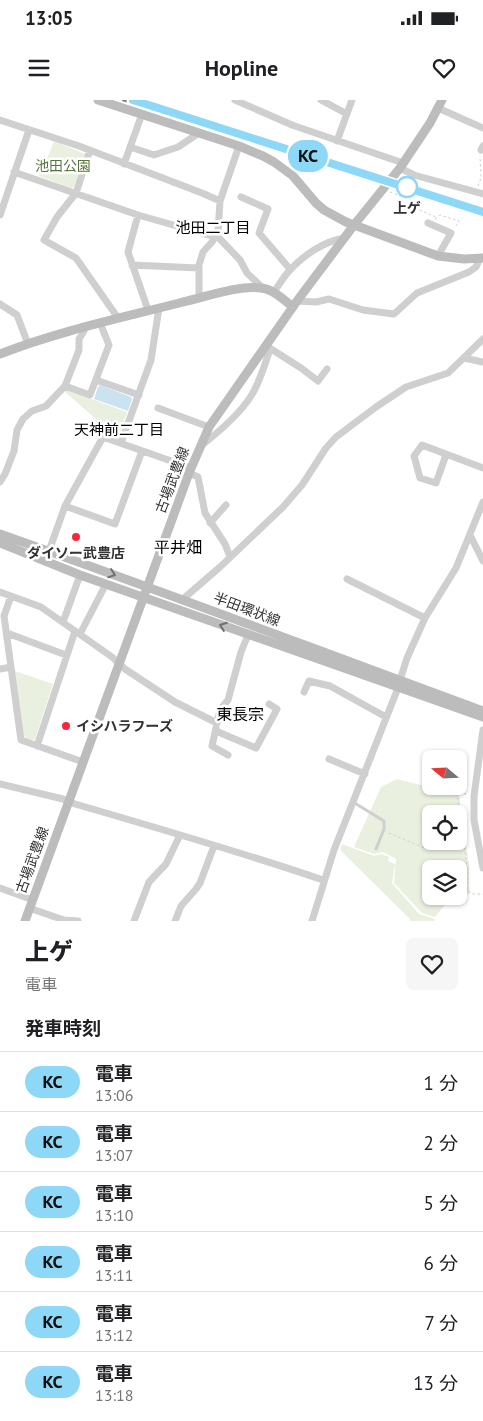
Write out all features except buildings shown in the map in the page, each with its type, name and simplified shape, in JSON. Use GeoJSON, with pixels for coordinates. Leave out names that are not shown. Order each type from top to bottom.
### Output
{"type":"FeatureCollection","features":[{"type":"Feature","properties":{"kind":"main road"},"geometry":{"type":"LineString","coordinates":[[98,100],[239,146],[274,162],[293,176],[324,210],[354,225],[438,256],[464,259],[481,258]]}},
{"type":"Feature","properties":{"kind":"main road","name":"古場武豊線"},"geometry":{"type":"LineString","coordinates":[[25,921],[190,471],[209,427],[268,347],[295,304],[402,165],[419,141],[440,104]]}},
{"type":"Feature","properties":{"kind":"main road"},"geometry":{"type":"LineString","coordinates":[[0,353],[83,327],[148,310],[244,289],[263,288],[295,304]]}},
{"type":"Feature","properties":{"kind":"main road","name":"半田環状線"},"geometry":{"type":"LineString","coordinates":[[0,534],[183,599],[483,717]]}},
{"type":"Feature","properties":{"kind":"main road","name":"半田環状線"},"geometry":{"type":"LineString","coordinates":[[0,543],[80,575],[248,635],[483,711]]}},
{"type":"Feature","properties":{"kind":"street"},"geometry":{"type":"LineString","coordinates":[[235,100],[248,103],[283,121],[402,165],[414,174],[479,193]]}},
{"type":"Feature","properties":{"kind":"street"},"geometry":{"type":"LineString","coordinates":[[321,100],[347,114]]}},
{"type":"Feature","properties":{"kind":"street"},"geometry":{"type":"LineString","coordinates":[[337,141],[352,100]]}},
{"type":"Feature","properties":{"kind":"street"},"geometry":{"type":"LineString","coordinates":[[440,104],[483,128]]}},
{"type":"Feature","properties":{"kind":"street"},"geometry":{"type":"LineString","coordinates":[[124,164],[142,114]]}},
{"type":"Feature","properties":{"kind":"street"},"geometry":{"type":"LineString","coordinates":[[0,120],[90,150],[220,201]]}},
{"type":"Feature","properties":{"kind":"street"},"geometry":{"type":"LineString","coordinates":[[0,215],[30,130]]}},
{"type":"Feature","properties":{"kind":"street"},"geometry":{"type":"LineString","coordinates":[[130,147],[154,155],[178,147],[199,133]]}},
{"type":"Feature","properties":{"kind":"street"},"geometry":{"type":"LineString","coordinates":[[199,298],[199,268],[203,252],[218,231],[220,201],[239,146]]}},
{"type":"Feature","properties":{"kind":"street"},"geometry":{"type":"LineString","coordinates":[[90,150],[76,193],[57,217],[44,240],[76,258],[118,318]]}},
{"type":"Feature","properties":{"kind":"street"},"geometry":{"type":"LineString","coordinates":[[14,172],[138,215],[215,236],[231,249],[247,273],[263,288]]}},
{"type":"Feature","properties":{"kind":"street"},"geometry":{"type":"LineString","coordinates":[[240,197],[268,209],[259,232],[290,269]]}},
{"type":"Feature","properties":{"kind":"street"},"geometry":{"type":"LineString","coordinates":[[138,215],[128,252],[148,310]]}},
{"type":"Feature","properties":{"kind":"street"},"geometry":{"type":"LineString","coordinates":[[431,221],[451,233],[438,256]]}},
{"type":"Feature","properties":{"kind":"street"},"geometry":{"type":"LineString","coordinates":[[274,292],[290,269],[316,248],[330,241],[344,238]]}},
{"type":"Feature","properties":{"kind":"street"},"geometry":{"type":"LineString","coordinates":[[295,304],[329,299],[362,310],[394,314],[417,293],[469,272],[476,267],[481,258]]}},
{"type":"Feature","properties":{"kind":"street"},"geometry":{"type":"LineString","coordinates":[[132,265],[199,268]]}},
{"type":"Feature","properties":{"kind":"street"},"geometry":{"type":"LineString","coordinates":[[0,304],[17,315],[28,344]]}},
{"type":"Feature","properties":{"kind":"street"},"geometry":{"type":"LineString","coordinates":[[120,443],[151,360],[159,308]]}},
{"type":"Feature","properties":{"kind":"street"},"geometry":{"type":"LineString","coordinates":[[66,386],[90,395],[109,345],[100,323]]}},
{"type":"Feature","properties":{"kind":"street"},"geometry":{"type":"LineString","coordinates":[[0,482],[14,451],[17,430],[23,420],[32,411],[46,406],[66,386],[78,350],[79,338],[84,331],[83,327]]}},
{"type":"Feature","properties":{"kind":"street"},"geometry":{"type":"LineString","coordinates":[[183,599],[282,508],[302,484],[326,448],[347,428],[397,393],[417,382],[448,373],[483,339]]}},
{"type":"Feature","properties":{"kind":"street"},"geometry":{"type":"LineString","coordinates":[[200,447],[227,424],[251,396],[258,383],[268,347],[318,381],[327,369]]}},
{"type":"Feature","properties":{"kind":"street"},"geometry":{"type":"LineString","coordinates":[[464,358],[483,362]]}},
{"type":"Feature","properties":{"kind":"street"},"geometry":{"type":"LineString","coordinates":[[96,380],[139,395]]}},
{"type":"Feature","properties":{"kind":"street"},"geometry":{"type":"LineString","coordinates":[[158,408],[209,427]]}},
{"type":"Feature","properties":{"kind":"street"},"geometry":{"type":"LineString","coordinates":[[49,552],[65,506],[103,437],[190,471],[198,477],[204,507],[210,523],[225,544],[230,557]]}},
{"type":"Feature","properties":{"kind":"street"},"geometry":{"type":"LineString","coordinates":[[446,455],[436,483],[420,478],[414,456],[422,445],[483,468]]}},
{"type":"Feature","properties":{"kind":"street"},"geometry":{"type":"LineString","coordinates":[[65,506],[115,524],[142,451]]}},
{"type":"Feature","properties":{"kind":"street"},"geometry":{"type":"LineString","coordinates":[[312,921],[324,880],[352,802],[365,774],[407,658],[425,618],[456,568],[483,502]]}},
{"type":"Feature","properties":{"kind":"street"},"geometry":{"type":"LineString","coordinates":[[210,523],[226,505]]}},
{"type":"Feature","properties":{"kind":"street"},"geometry":{"type":"LineString","coordinates":[[470,535],[479,546],[483,561]]}},
{"type":"Feature","properties":{"kind":"street"},"geometry":{"type":"LineString","coordinates":[[63,622],[80,575]]}},
{"type":"Feature","properties":{"kind":"street"},"geometry":{"type":"LineString","coordinates":[[347,579],[425,618]]}},
{"type":"Feature","properties":{"kind":"street"},"geometry":{"type":"LineString","coordinates":[[37,746],[66,655],[106,584]]}},
{"type":"Feature","properties":{"kind":"street"},"geometry":{"type":"LineString","coordinates":[[0,592],[41,607],[175,702],[217,723]]}},
{"type":"Feature","properties":{"kind":"street"},"geometry":{"type":"LineString","coordinates":[[11,596],[4,616],[21,740],[83,762]]}},
{"type":"Feature","properties":{"kind":"street"},"geometry":{"type":"LineString","coordinates":[[7,633],[66,655]]}},
{"type":"Feature","properties":{"kind":"street"},"geometry":{"type":"LineString","coordinates":[[228,754],[212,746],[220,710],[228,700],[241,652],[248,635]]}},
{"type":"Feature","properties":{"kind":"street"},"geometry":{"type":"LineString","coordinates":[[0,668],[11,667]]}},
{"type":"Feature","properties":{"kind":"street"},"geometry":{"type":"LineString","coordinates":[[304,692],[309,682],[330,686],[386,717]]}},
{"type":"Feature","properties":{"kind":"street"},"geometry":{"type":"LineString","coordinates":[[216,731],[256,748],[277,708],[268,704]]}},
{"type":"Feature","properties":{"kind":"street"},"geometry":{"type":"LineString","coordinates":[[483,730],[474,796],[474,820],[483,868]]}},
{"type":"Feature","properties":{"kind":"street"},"geometry":{"type":"LineString","coordinates":[[329,759],[365,774]]}},
{"type":"Feature","properties":{"kind":"street"},"geometry":{"type":"LineString","coordinates":[[0,784],[174,832],[324,880]]}},
{"type":"Feature","properties":{"kind":"street"},"geometry":{"type":"LineString","coordinates":[[134,921],[148,882],[166,864],[180,835]]}},
{"type":"Feature","properties":{"kind":"street"},"geometry":{"type":"LineString","coordinates":[[175,921],[181,906],[200,883],[214,846]]}},
{"type":"Feature","properties":{"kind":"street"},"geometry":{"type":"LineString","coordinates":[[0,888],[64,920],[78,921]]}},
{"type":"Feature","properties":{"kind":"lane"},"geometry":{"type":"LineString","coordinates":[[352,802],[382,819],[385,824],[376,849]]}},
{"type":"Feature","properties":{"kind":"path"},"geometry":{"type":"LineString","coordinates":[[479,193],[482,148]]}},
{"type":"Feature","properties":{"kind":"path"},"geometry":{"type":"LineString","coordinates":[[387,191],[417,202],[415,208],[436,217]]}},
{"type":"Feature","properties":{"kind":"path"},"geometry":{"type":"LineString","coordinates":[[431,221],[440,215],[459,221],[451,233]]}},
{"type":"Feature","properties":{"kind":"path"},"geometry":{"type":"LineString","coordinates":[[458,805],[457,792],[474,796]]}},
{"type":"Feature","properties":{"kind":"path"},"geometry":{"type":"LineString","coordinates":[[384,831],[422,847]]}},
{"type":"Feature","properties":{"kind":"path"},"geometry":{"type":"LineString","coordinates":[[464,850],[467,867],[467,891],[477,895],[483,894]]}},
{"type":"Feature","properties":{"kind":"green space","name":"池田公園"},"geometry":{"type":"Polygon","coordinates":[[[54,141],[85,154],[74,187],[71,188],[39,176],[54,141]]]}},
{"type":"Feature","properties":{"kind":"green space"},"geometry":{"type":"Polygon","coordinates":[[[67,390],[127,412],[119,437],[117,439],[101,433],[92,425],[96,419],[65,392],[67,390]]]}},
{"type":"Feature","properties":{"kind":"green space"},"geometry":{"type":"Polygon","coordinates":[[[15,671],[53,684],[35,739],[32,740],[23,735],[15,671]]]}},
{"type":"Feature","properties":{"kind":"green space"},"geometry":{"type":"Polygon","coordinates":[[[397,779],[422,785],[422,795],[459,795],[460,805],[422,805],[422,850],[467,850],[469,894],[467,894],[467,860],[422,860],[422,905],[445,905],[435,917],[422,913],[394,883],[396,859],[383,852],[374,854],[354,847],[381,787],[397,779]]]}},
{"type":"Feature","properties":{"kind":"green space"},"geometry":{"type":"Polygon","coordinates":[[[342,844],[374,856],[381,854],[389,857],[388,861],[395,864],[392,883],[419,914],[435,919],[434,921],[410,921],[340,850],[342,844]]]}},
{"type":"Feature","properties":{"kind":"water"},"geometry":{"type":"Polygon","coordinates":[[[100,385],[131,397],[128,411],[94,399],[100,385]]]}},
{"type":"Feature","properties":{"kind":"railway"},"geometry":{"type":"LineString","coordinates":[[122,100],[483,216]]}},
{"type":"Feature","properties":{"kind":"train","name":"KC"},"geometry":{"type":"LineString","coordinates":[[133,100],[483,212]]}},
{"type":"Feature","properties":{"kind":"place","name":"上ゲ"},"geometry":{"type":"Point","coordinates":[407,187]}},
{"type":"Feature","properties":{"kind":"place","name":"ダイソー武豊店"},"geometry":{"type":"Point","coordinates":[76,537]}},
{"type":"Feature","properties":{"kind":"place","name":"イシハラフーズ"},"geometry":{"type":"Point","coordinates":[66,726]}},
{"type":"Feature","properties":{"kind":"district","name":"池田二丁目"},"geometry":{"type":"Point","coordinates":[213,227]}},
{"type":"Feature","properties":{"kind":"district","name":"天神前二丁目"},"geometry":{"type":"Point","coordinates":[119,429]}},
{"type":"Feature","properties":{"kind":"district","name":"平井畑"},"geometry":{"type":"Point","coordinates":[178,547]}},
{"type":"Feature","properties":{"kind":"district","name":"東長宗"},"geometry":{"type":"Point","coordinates":[240,714]}}]}
